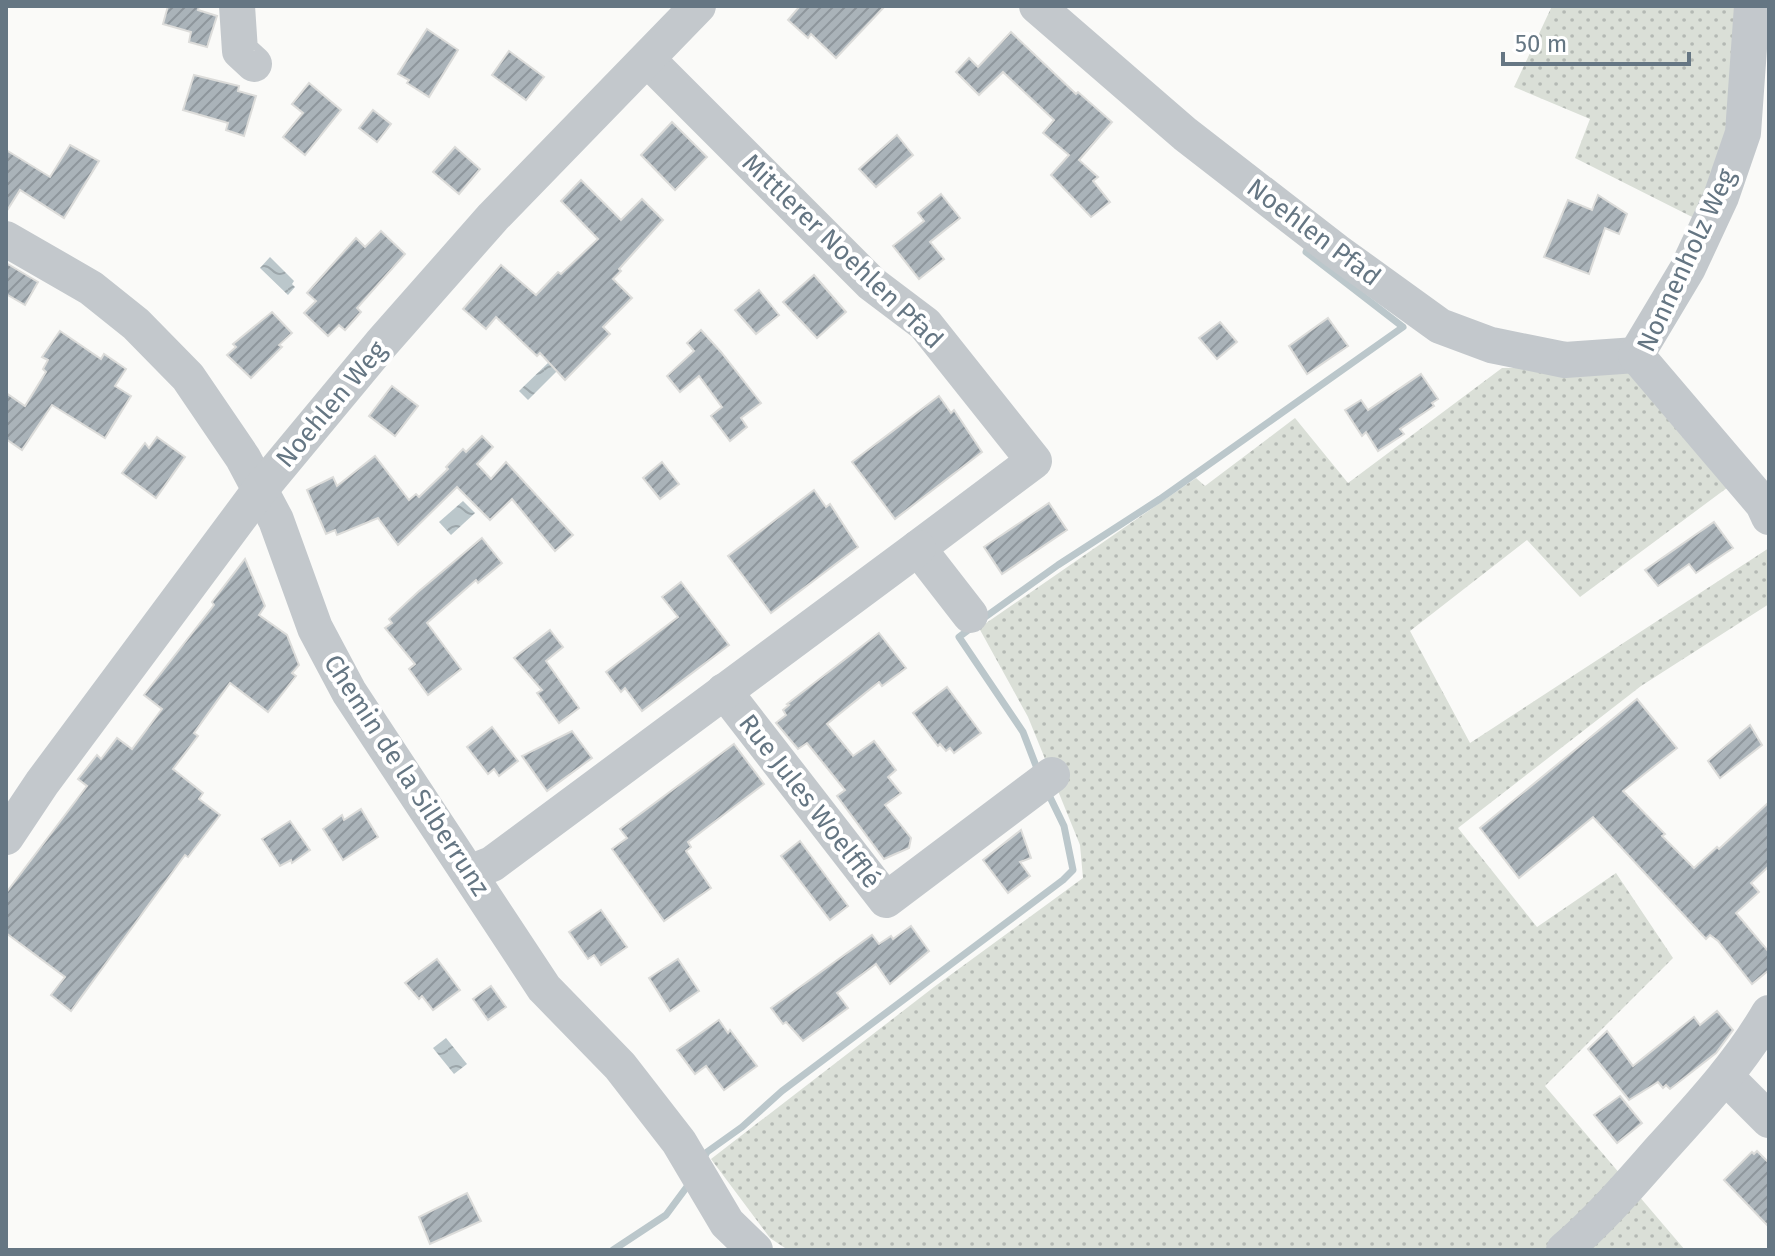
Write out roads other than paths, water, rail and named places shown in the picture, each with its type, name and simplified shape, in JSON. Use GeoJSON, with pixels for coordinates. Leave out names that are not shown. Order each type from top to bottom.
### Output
{"type":"FeatureCollection","features":[{"type":"Feature","properties":{"kind":"street"},"geometry":{"type":"LineString","coordinates":[[237,6],[240,51],[254,64]]}},
{"type":"Feature","properties":{"kind":"street","name":"Noehlen Weg"},"geometry":{"type":"LineString","coordinates":[[6,837],[42,783],[259,491],[381,344],[493,217],[698,6]]}},
{"type":"Feature","properties":{"kind":"street","name":"Noehlen Pfad"},"geometry":{"type":"LineString","coordinates":[[1037,6],[1185,134],[1336,251],[1440,326],[1491,345],[1565,360],[1636,355]]}},
{"type":"Feature","properties":{"kind":"street","name":"Nonnenholz Weg"},"geometry":{"type":"LineString","coordinates":[[1752,6],[1743,133],[1721,197],[1688,268],[1636,355],[1763,504],[1769,517]]}},
{"type":"Feature","properties":{"kind":"street","name":"Mittlerer Noehlen Pfad"},"geometry":{"type":"LineString","coordinates":[[647,59],[872,284],[925,324],[1034,461],[918,548]]}},
{"type":"Feature","properties":{"kind":"street","name":"Chemin de la Silberrunz"},"geometry":{"type":"LineString","coordinates":[[6,239],[91,288],[136,324],[188,377],[243,458],[276,520],[315,628],[349,692],[544,988],[620,1066],[679,1142],[727,1223],[755,1250]]}},
{"type":"Feature","properties":{"kind":"street"},"geometry":{"type":"LineString","coordinates":[[918,548],[970,615]]}},
{"type":"Feature","properties":{"kind":"street","name":"Rue Jules Woelfflé"},"geometry":{"type":"LineString","coordinates":[[469,873],[492,864],[918,548]]}},
{"type":"Feature","properties":{"kind":"street","name":"Rue Jules Woelfflé"},"geometry":{"type":"LineString","coordinates":[[724,691],[886,900],[1052,775]]}},
{"type":"Feature","properties":{"kind":"street"},"geometry":{"type":"LineString","coordinates":[[1564,1250],[1624,1192],[1726,1077],[1769,1013]]}},
{"type":"Feature","properties":{"kind":"street"},"geometry":{"type":"LineString","coordinates":[[1726,1077],[1769,1120]]}},
{"type":"Feature","properties":{"kind":"water"},"geometry":{"type":"Polygon","coordinates":[[[270,257],[294,281],[292,284],[295,287],[288,295],[260,268],[270,257]]]}},
{"type":"Feature","properties":{"kind":"water"},"geometry":{"type":"Polygon","coordinates":[[[550,361],[558,370],[528,400],[519,391],[550,361]]]}},
{"type":"Feature","properties":{"kind":"water"},"geometry":{"type":"Polygon","coordinates":[[[463,501],[475,513],[451,535],[439,522],[463,501]]]}},
{"type":"Feature","properties":{"kind":"water"},"geometry":{"type":"Polygon","coordinates":[[[446,1038],[467,1064],[454,1074],[433,1048],[446,1038]]]}},
{"type":"Feature","properties":{"kind":"waterway"},"geometry":{"type":"LineString","coordinates":[[981,620],[1058,565],[1160,499],[1403,327],[1306,252],[1310,242]]}},
{"type":"Feature","properties":{"kind":"waterway"},"geometry":{"type":"LineString","coordinates":[[971,628],[959,637],[1023,732],[1038,771]]}},
{"type":"Feature","properties":{"kind":"waterway"},"geometry":{"type":"LineString","coordinates":[[703,1159],[707,1152],[742,1127],[782,1091],[1073,870],[1064,826],[1048,793]]}},
{"type":"Feature","properties":{"kind":"waterway"},"geometry":{"type":"LineString","coordinates":[[613,1250],[666,1215],[689,1184]]}}]}
